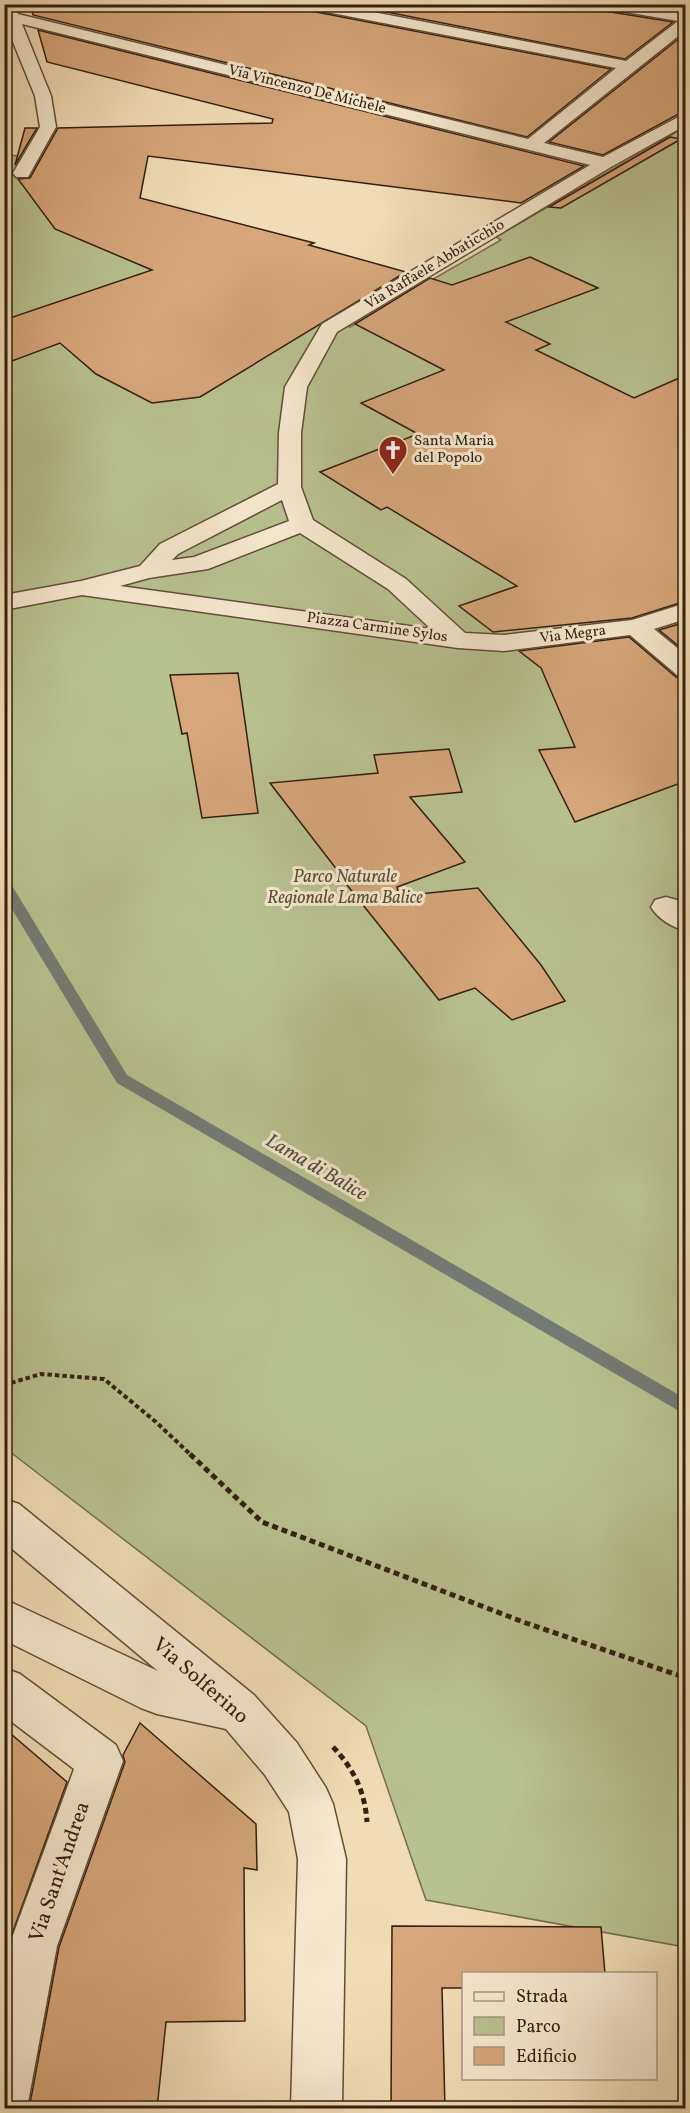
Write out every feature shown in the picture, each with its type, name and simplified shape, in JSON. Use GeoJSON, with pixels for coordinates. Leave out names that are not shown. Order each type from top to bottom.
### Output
{"type":"FeatureCollection","features":[{"type":"Feature","properties":{"kind":"street"},"geometry":{"type":"LineString","coordinates":[[306,4],[629,66]]}},
{"type":"Feature","properties":{"kind":"street"},"geometry":{"type":"LineString","coordinates":[[602,4],[686,20]]}},
{"type":"Feature","properties":{"kind":"street"},"geometry":{"type":"LineString","coordinates":[[8,11],[43,96],[48,127],[22,173]]}},
{"type":"Feature","properties":{"kind":"street","name":"Via Vincenzo De Michele"},"geometry":{"type":"LineString","coordinates":[[8,11],[604,163]]}},
{"type":"Feature","properties":{"kind":"street"},"geometry":{"type":"LineString","coordinates":[[531,145],[686,20]]}},
{"type":"Feature","properties":{"kind":"street","name":"Via Raffaele Abbaticchio"},"geometry":{"type":"LineString","coordinates":[[288,487],[290,434],[296,387],[329,328],[604,163],[686,118]]}},
{"type":"Feature","properties":{"kind":"street"},"geometry":{"type":"LineString","coordinates":[[4,603],[82,588],[149,571],[199,564],[302,524],[288,487],[169,549],[149,571]]}},
{"type":"Feature","properties":{"kind":"street","name":"Piazza Carmine Sylos"},"geometry":{"type":"LineString","coordinates":[[302,524],[396,584],[458,640]]}},
{"type":"Feature","properties":{"kind":"street","name":"Piazza Carmine Sylos"},"geometry":{"type":"LineString","coordinates":[[82,588],[458,640]]}},
{"type":"Feature","properties":{"kind":"street","name":"Via Megra"},"geometry":{"type":"LineString","coordinates":[[458,640],[504,642],[636,627],[686,610]]}},
{"type":"Feature","properties":{"kind":"street"},"geometry":{"type":"LineString","coordinates":[[636,627],[686,669]]}},
{"type":"Feature","properties":{"kind":"street","name":"Via Solferino"},"geometry":{"type":"LineString","coordinates":[[4,1517],[238,1710],[281,1759],[310,1804],[322,1859],[317,2109]]}},
{"type":"Feature","properties":{"kind":"street"},"geometry":{"type":"LineString","coordinates":[[4,1618],[157,1693],[238,1710]]}},
{"type":"Feature","properties":{"kind":"street","name":"Via Sant'Andrea"},"geometry":{"type":"LineString","coordinates":[[4,1689],[100,1761],[33,1946],[4,2103]]}},
{"type":"Feature","properties":{"kind":"path"},"geometry":{"type":"LineString","coordinates":[[4,1385],[41,1374],[104,1379],[156,1422],[262,1522],[526,1623],[686,1678]]}},
{"type":"Feature","properties":{"kind":"green space","name":"Parco Naturale Regionale Lama Balice"},"geometry":{"type":"Polygon","coordinates":[[[685,127],[685,1947],[426,1900],[366,1726],[5,1448],[4,154],[46,160],[142,257],[350,327],[501,240],[496,237],[685,127]]]}},
{"type":"Feature","properties":{"kind":"building"},"geometry":{"type":"Polygon","coordinates":[[[30,4],[297,4],[306,10],[611,69],[527,137],[33,15],[30,4]]]}},
{"type":"Feature","properties":{"kind":"building"},"geometry":{"type":"Polygon","coordinates":[[[346,4],[452,4],[489,11],[499,4],[561,4],[673,22],[625,59],[346,4]]]}},
{"type":"Feature","properties":{"kind":"building"},"geometry":{"type":"Polygon","coordinates":[[[38,30],[584,166],[521,203],[148,156],[140,198],[314,243],[309,245],[406,272],[200,397],[152,403],[96,374],[60,343],[4,364],[4,320],[152,270],[55,229],[18,179],[30,178],[58,128],[272,123],[273,119],[47,62],[38,30]]]}},
{"type":"Feature","properties":{"kind":"building"},"geometry":{"type":"Polygon","coordinates":[[[686,33],[686,110],[603,155],[549,142],[686,33]]]}},
{"type":"Feature","properties":{"kind":"building"},"geometry":{"type":"Polygon","coordinates":[[[25,128],[37,128],[15,165],[25,128]]]}},
{"type":"Feature","properties":{"kind":"building"},"geometry":{"type":"Polygon","coordinates":[[[670,137],[681,139],[561,208],[549,207],[670,137]]]}},
{"type":"Feature","properties":{"kind":"building"},"geometry":{"type":"Polygon","coordinates":[[[530,257],[598,288],[506,322],[550,344],[536,350],[634,398],[686,375],[686,601],[632,618],[493,632],[459,606],[517,586],[387,507],[381,510],[320,472],[418,434],[361,403],[444,370],[355,324],[430,278],[452,285],[530,257]]]}},
{"type":"Feature","properties":{"kind":"building"},"geometry":{"type":"Polygon","coordinates":[[[686,622],[686,652],[659,630],[686,622]]]}},
{"type":"Feature","properties":{"kind":"building"},"geometry":{"type":"Polygon","coordinates":[[[629,637],[676,677],[686,679],[686,781],[575,822],[539,750],[575,747],[541,668],[519,651],[629,637]]]}},
{"type":"Feature","properties":{"kind":"building"},"geometry":{"type":"Polygon","coordinates":[[[238,673],[258,813],[202,818],[187,733],[182,734],[170,675],[238,673]]]}},
{"type":"Feature","properties":{"kind":"building"},"geometry":{"type":"Polygon","coordinates":[[[449,749],[462,792],[410,797],[465,862],[397,887],[399,896],[478,888],[541,965],[565,1001],[512,1020],[475,988],[439,1000],[339,875],[341,875],[270,783],[378,773],[374,755],[449,749]]]}},
{"type":"Feature","properties":{"kind":"building"},"geometry":{"type":"Polygon","coordinates":[[[140,1723],[256,1824],[257,1870],[244,1868],[245,2021],[166,2022],[157,2109],[29,2109],[59,1947],[125,1762],[123,1755],[140,1723]]]}},
{"type":"Feature","properties":{"kind":"building"},"geometry":{"type":"Polygon","coordinates":[[[4,1728],[67,1782],[4,1956],[4,1728]]]}},
{"type":"Feature","properties":{"kind":"building"},"geometry":{"type":"Polygon","coordinates":[[[392,1926],[601,1927],[605,1972],[462,1972],[462,1988],[442,1988],[445,2109],[391,2109],[392,1926]]]}},
{"type":"Feature","properties":{"kind":"waterway","name":"Lama di Balice"},"geometry":{"type":"LineString","coordinates":[[4,884],[122,1079],[686,1408]]}},
{"type":"Feature","properties":{"kind":"place","name":"Santa Maria del Popolo"},"geometry":{"type":"Point","coordinates":[393,476]}}]}
